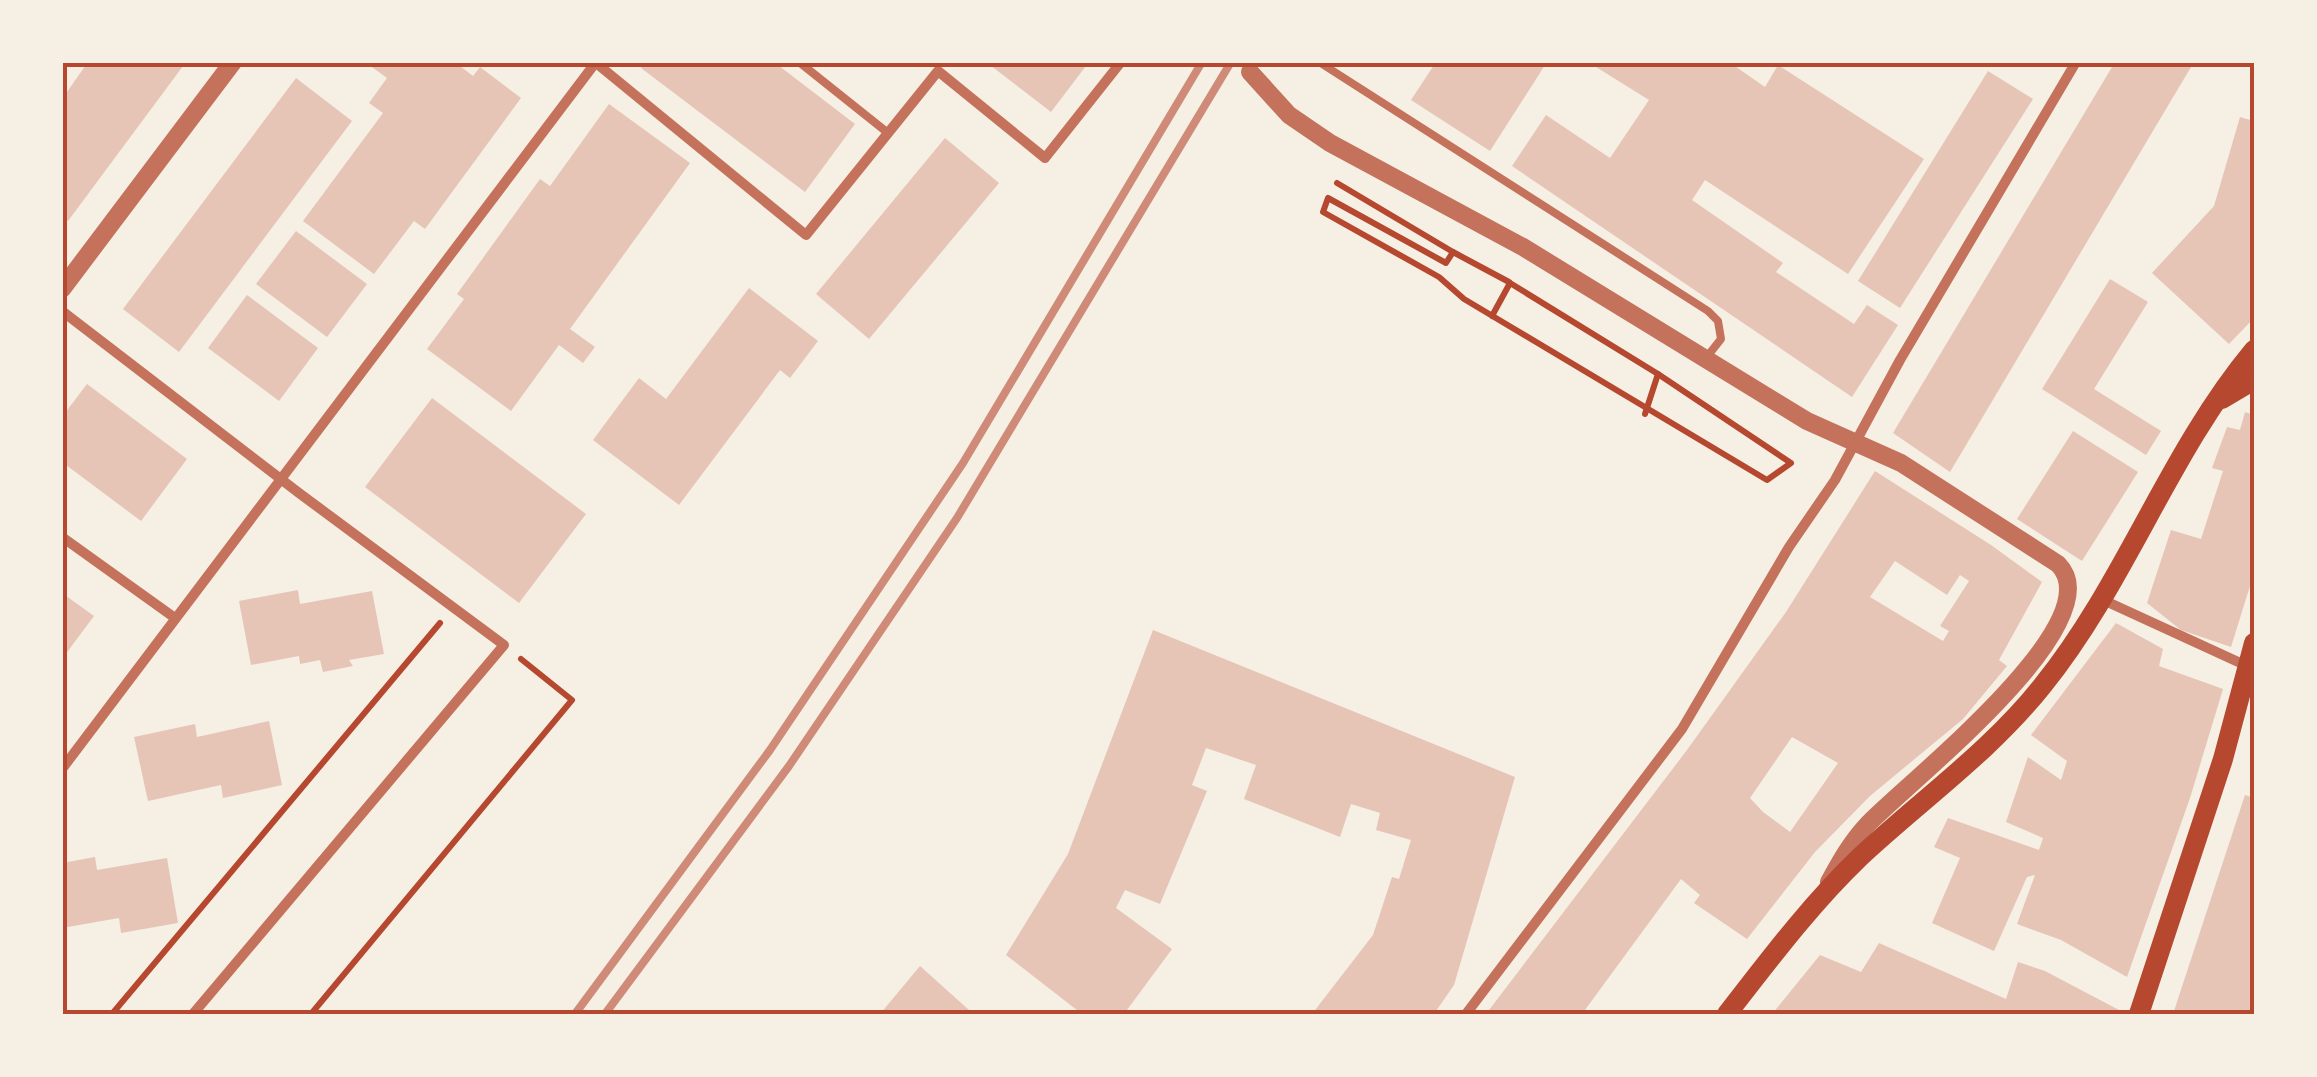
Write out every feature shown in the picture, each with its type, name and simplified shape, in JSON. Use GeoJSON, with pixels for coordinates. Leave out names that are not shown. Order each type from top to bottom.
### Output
{"type":"FeatureCollection","features":[{"type":"Feature","properties":{"kind":"main road"},"geometry":{"type":"LineString","coordinates":[[1727,1014],[1819,900],[1858,859],[2025,708],[2056,669],[2213,404],[2254,350]]}},
{"type":"Feature","properties":{"kind":"main road"},"geometry":{"type":"LineString","coordinates":[[2213,404],[2254,380]]}},
{"type":"Feature","properties":{"kind":"main road"},"geometry":{"type":"LineString","coordinates":[[2140,1014],[2223,758],[2254,643]]}},
{"type":"Feature","properties":{"kind":"street"},"geometry":{"type":"LineString","coordinates":[[62,289],[233,62]]}},
{"type":"Feature","properties":{"kind":"street"},"geometry":{"type":"LineString","coordinates":[[62,768],[596,63],[806,234],[938,71],[1045,158],[1121,62]]}},
{"type":"Feature","properties":{"kind":"street"},"geometry":{"type":"LineString","coordinates":[[1466,1014],[1670,748],[1789,546],[1835,480],[1908,347],[2076,62]]}},
{"type":"Feature","properties":{"kind":"street"},"geometry":{"type":"LineString","coordinates":[[1250,72],[1289,116],[1330,143],[1522,247],[1807,421],[1901,463],[2058,564],[2066,573],[2070,587],[2055,626],[2010,690],[1866,826],[1819,900]]}},
{"type":"Feature","properties":{"kind":"street"},"geometry":{"type":"LineString","coordinates":[[62,311],[504,645],[193,1014]]}},
{"type":"Feature","properties":{"kind":"street"},"geometry":{"type":"LineString","coordinates":[[62,537],[175,618]]}},
{"type":"Feature","properties":{"kind":"street"},"geometry":{"type":"LineString","coordinates":[[2100,598],[2247,666]]}},
{"type":"Feature","properties":{"kind":"lane"},"geometry":{"type":"LineString","coordinates":[[799,62],[888,132]]}},
{"type":"Feature","properties":{"kind":"lane"},"geometry":{"type":"LineString","coordinates":[[1319,62],[1708,311],[1718,321],[1721,339],[1706,358]]}},
{"type":"Feature","properties":{"kind":"path"},"geometry":{"type":"LineString","coordinates":[[1323,175],[1510,283],[1658,374],[1791,463],[1767,480],[1645,412],[1464,299],[1439,277],[1323,212],[1328,198],[1446,263],[1453,252]]}},
{"type":"Feature","properties":{"kind":"path"},"geometry":{"type":"LineString","coordinates":[[1433,289],[1439,277]]}},
{"type":"Feature","properties":{"kind":"path"},"geometry":{"type":"LineString","coordinates":[[1492,316],[1510,283]]}},
{"type":"Feature","properties":{"kind":"path"},"geometry":{"type":"LineString","coordinates":[[1645,412],[1658,374]]}},
{"type":"Feature","properties":{"kind":"path"},"geometry":{"type":"LineString","coordinates":[[112,1014],[453,607]]}},
{"type":"Feature","properties":{"kind":"path"},"geometry":{"type":"LineString","coordinates":[[311,1014],[572,700],[504,645]]}},
{"type":"Feature","properties":{"kind":"building"},"geometry":{"type":"Polygon","coordinates":[[[88,62],[186,62],[68,221],[62,216],[62,99],[88,62]]]}},
{"type":"Feature","properties":{"kind":"building"},"geometry":{"type":"Polygon","coordinates":[[[365,62],[455,62],[473,76],[480,67],[521,98],[425,229],[414,221],[374,274],[303,221],[383,113],[369,103],[387,78],[365,62]]]}},
{"type":"Feature","properties":{"kind":"building"},"geometry":{"type":"Polygon","coordinates":[[[645,62],[774,62],[855,124],[805,192],[641,68],[645,62]]]}},
{"type":"Feature","properties":{"kind":"building"},"geometry":{"type":"Polygon","coordinates":[[[986,62],[1089,62],[1051,112],[986,62]]]}},
{"type":"Feature","properties":{"kind":"building"},"geometry":{"type":"Polygon","coordinates":[[[1436,62],[1547,62],[1490,151],[1411,100],[1436,62]]]}},
{"type":"Feature","properties":{"kind":"building"},"geometry":{"type":"Polygon","coordinates":[[[1588,62],[1729,62],[1765,87],[1778,65],[1924,159],[1848,274],[1705,180],[1692,200],[1783,263],[1776,272],[1854,324],[1867,305],[1898,325],[1852,397],[1512,166],[1546,115],[1610,158],[1649,100],[1588,62]]]}},
{"type":"Feature","properties":{"kind":"building"},"geometry":{"type":"Polygon","coordinates":[[[2115,62],[2194,62],[1950,472],[1893,433],[2115,62]]]}},
{"type":"Feature","properties":{"kind":"building"},"geometry":{"type":"Polygon","coordinates":[[[1988,71],[2033,99],[1900,308],[1858,281],[1988,71]]]}},
{"type":"Feature","properties":{"kind":"building"},"geometry":{"type":"Polygon","coordinates":[[[296,78],[352,121],[179,352],[123,309],[296,78]]]}},
{"type":"Feature","properties":{"kind":"building"},"geometry":{"type":"Polygon","coordinates":[[[609,104],[690,163],[570,329],[595,347],[583,363],[559,345],[511,411],[427,349],[464,299],[457,294],[540,179],[550,186],[609,104]]]}},
{"type":"Feature","properties":{"kind":"building"},"geometry":{"type":"Polygon","coordinates":[[[2240,117],[2254,121],[2254,318],[2229,344],[2152,273],[2214,206],[2240,117]]]}},
{"type":"Feature","properties":{"kind":"building"},"geometry":{"type":"Polygon","coordinates":[[[945,138],[999,183],[869,339],[816,294],[945,138]]]}},
{"type":"Feature","properties":{"kind":"building"},"geometry":{"type":"Polygon","coordinates":[[[296,231],[367,284],[327,337],[256,284],[296,231]]]}},
{"type":"Feature","properties":{"kind":"building"},"geometry":{"type":"Polygon","coordinates":[[[2110,279],[2148,302],[2094,389],[2161,431],[2146,455],[2042,389],[2110,279]]]}},
{"type":"Feature","properties":{"kind":"building"},"geometry":{"type":"Polygon","coordinates":[[[749,288],[818,341],[790,378],[780,370],[679,505],[593,440],[639,378],[666,399],[749,288]]]}},
{"type":"Feature","properties":{"kind":"building"},"geometry":{"type":"Polygon","coordinates":[[[247,295],[318,348],[279,401],[208,348],[247,295]]]}},
{"type":"Feature","properties":{"kind":"building"},"geometry":{"type":"Polygon","coordinates":[[[87,384],[187,459],[141,521],[62,462],[62,417],[87,384]]]}},
{"type":"Feature","properties":{"kind":"building"},"geometry":{"type":"Polygon","coordinates":[[[432,398],[586,514],[519,603],[365,487],[432,398]]]}},
{"type":"Feature","properties":{"kind":"building"},"geometry":{"type":"Polygon","coordinates":[[[2245,412],[2254,415],[2254,573],[2231,647],[2181,630],[2147,603],[2171,530],[2201,539],[2223,471],[2212,468],[2227,427],[2240,430],[2245,412]]]}},
{"type":"Feature","properties":{"kind":"building"},"geometry":{"type":"Polygon","coordinates":[[[2073,431],[2138,472],[2082,561],[2017,519],[2073,431]]]}},
{"type":"Feature","properties":{"kind":"building"},"geometry":{"type":"Polygon","coordinates":[[[1875,471],[2042,582],[1999,660],[2007,666],[1963,719],[1870,796],[1815,852],[1747,939],[1694,903],[1700,895],[1681,879],[1582,1014],[1486,1014],[1687,750],[1786,612],[1875,471]],[[1895,561],[1870,597],[1943,641],[1949,631],[1940,626],[1969,581],[1960,575],[1947,595],[1895,561]],[[1792,737],[1750,798],[1790,832],[1838,763],[1792,737]]]}},
{"type":"Feature","properties":{"kind":"building"},"geometry":{"type":"Polygon","coordinates":[[[298,590],[300,604],[372,591],[384,654],[349,660],[353,666],[323,672],[320,660],[300,664],[299,656],[251,665],[239,601],[298,590]]]}},
{"type":"Feature","properties":{"kind":"building"},"geometry":{"type":"Polygon","coordinates":[[[62,593],[94,616],[62,659],[62,593]]]}},
{"type":"Feature","properties":{"kind":"building"},"geometry":{"type":"Polygon","coordinates":[[[2116,623],[2163,649],[2159,666],[2223,689],[2190,798],[2127,977],[2061,940],[2017,924],[2035,875],[2027,877],[1994,951],[1932,923],[1960,858],[1934,847],[1948,818],[2039,850],[2043,838],[2006,822],[2028,757],[2061,780],[2067,761],[2031,735],[2116,623]]]}},
{"type":"Feature","properties":{"kind":"building"},"geometry":{"type":"Polygon","coordinates":[[[1153,630],[1515,777],[1454,985],[1434,1014],[1312,1014],[1373,935],[1392,877],[1399,879],[1411,840],[1376,830],[1380,813],[1351,804],[1340,837],[1244,799],[1256,765],[1206,748],[1192,785],[1207,791],[1160,904],[1125,890],[1116,908],[1172,949],[1124,1014],[1082,1014],[1006,955],[1068,854],[1153,630]]]}},
{"type":"Feature","properties":{"kind":"building"},"geometry":{"type":"Polygon","coordinates":[[[269,721],[282,785],[223,798],[221,785],[148,801],[134,737],[195,724],[197,737],[269,721]]]}},
{"type":"Feature","properties":{"kind":"building"},"geometry":{"type":"Polygon","coordinates":[[[2245,795],[2254,798],[2254,1014],[2173,1014],[2245,795]]]}},
{"type":"Feature","properties":{"kind":"building"},"geometry":{"type":"Polygon","coordinates":[[[95,857],[97,870],[167,858],[178,923],[121,933],[119,918],[62,928],[62,863],[95,857]]]}},
{"type":"Feature","properties":{"kind":"building"},"geometry":{"type":"Polygon","coordinates":[[[1879,943],[2006,999],[2018,962],[2045,971],[2119,1010],[2118,1014],[1772,1014],[1820,955],[1861,972],[1879,943]]]}},
{"type":"Feature","properties":{"kind":"building"},"geometry":{"type":"Polygon","coordinates":[[[920,966],[969,1010],[975,1014],[880,1014],[920,966]]]}},
{"type":"Feature","properties":{"kind":"railway"},"geometry":{"type":"LineString","coordinates":[[575,1014],[770,750],[963,463],[1202,62]]}},
{"type":"Feature","properties":{"kind":"railway"},"geometry":{"type":"LineString","coordinates":[[605,1014],[789,766],[957,518],[1231,62]]}}]}
